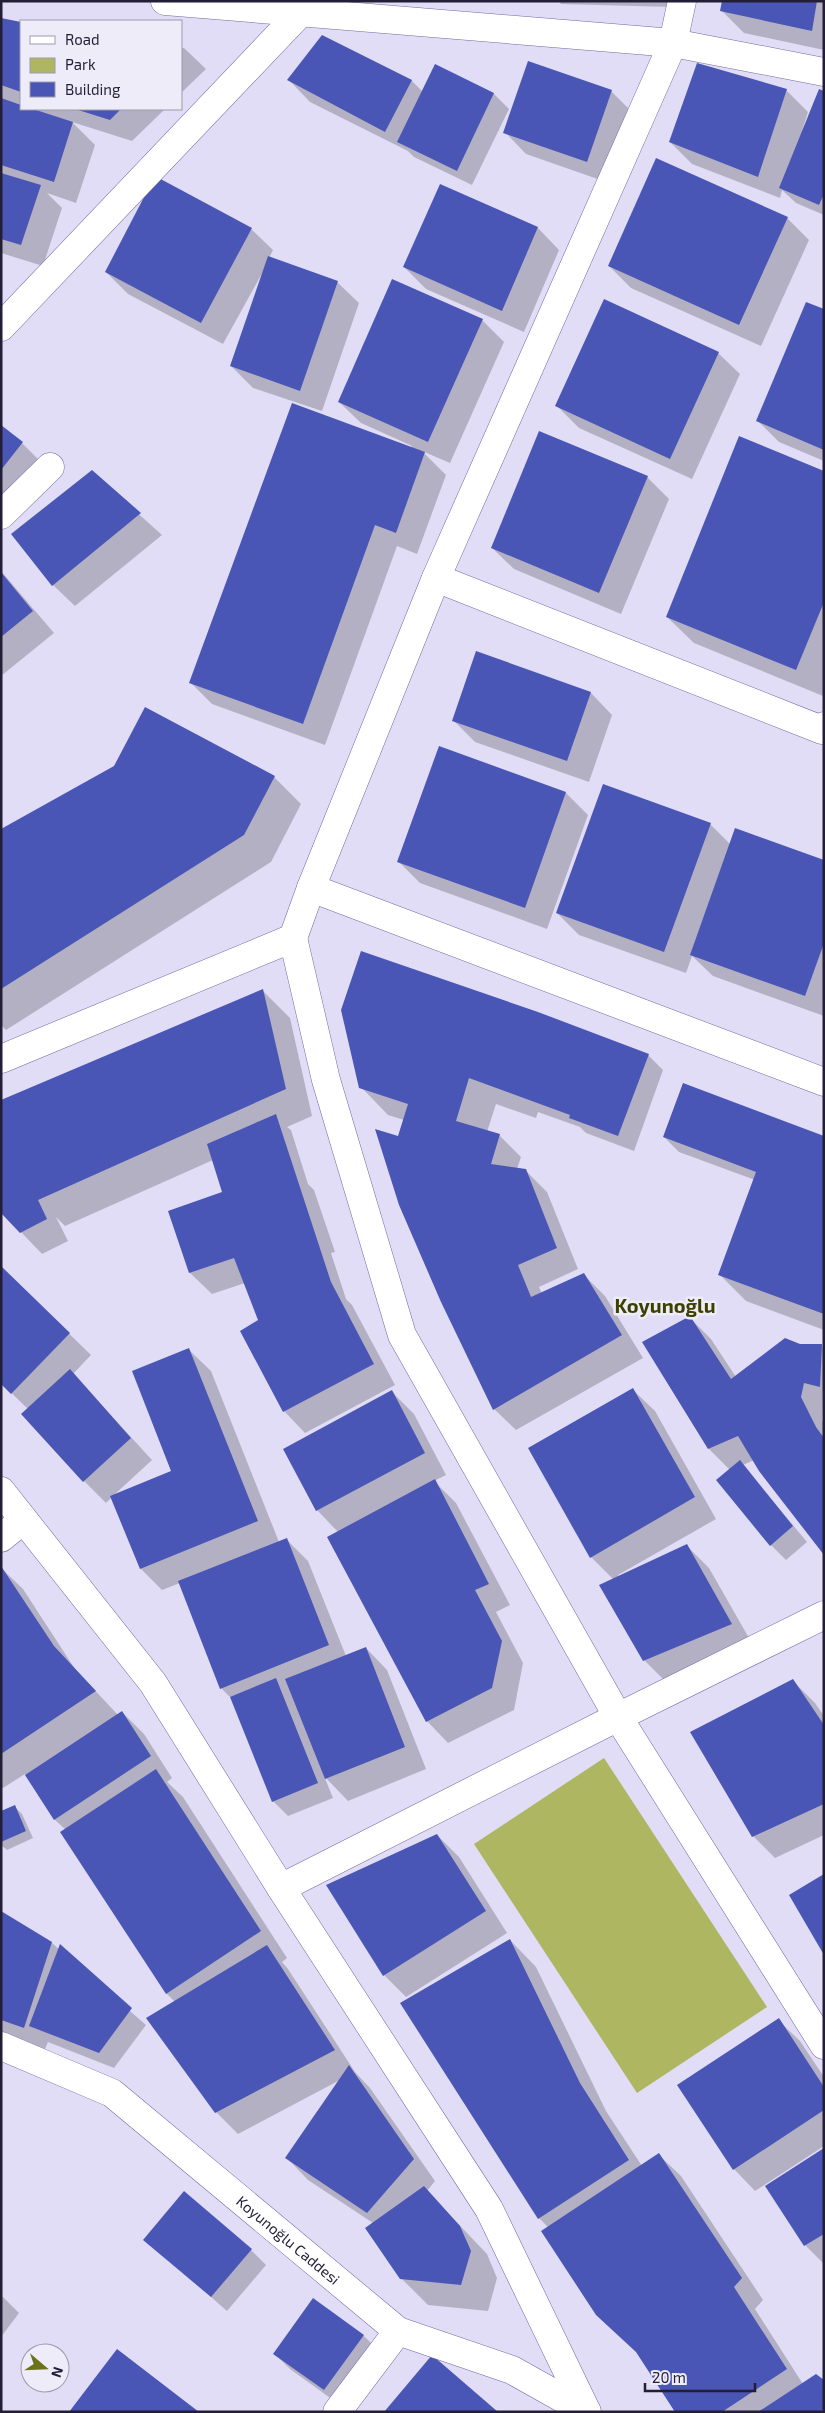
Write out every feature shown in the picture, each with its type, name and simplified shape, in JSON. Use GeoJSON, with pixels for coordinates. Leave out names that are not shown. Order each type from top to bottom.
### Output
{"type":"FeatureCollection","features":[{"type":"Feature","properties":{"kind":"street"},"geometry":{"type":"LineString","coordinates":[[165,1],[673,43],[824,72]]}},
{"type":"Feature","properties":{"kind":"street"},"geometry":{"type":"LineString","coordinates":[[682,1],[673,43],[436,578],[311,888],[293,938],[326,1080],[402,1335],[618,1717],[824,2045]]}},
{"type":"Feature","properties":{"kind":"street"},"geometry":{"type":"LineString","coordinates":[[1,327],[301,12]]}},
{"type":"Feature","properties":{"kind":"street"},"geometry":{"type":"LineString","coordinates":[[1,515],[50,467]]}},
{"type":"Feature","properties":{"kind":"street"},"geometry":{"type":"LineString","coordinates":[[436,578],[822,730],[824,726]]}},
{"type":"Feature","properties":{"kind":"street"},"geometry":{"type":"LineString","coordinates":[[311,888],[824,1082]]}},
{"type":"Feature","properties":{"kind":"street"},"geometry":{"type":"LineString","coordinates":[[1,1059],[293,938]]}},
{"type":"Feature","properties":{"kind":"street"},"geometry":{"type":"LineString","coordinates":[[1,1491],[153,1683],[281,1888],[489,2209],[587,2411]]}},
{"type":"Feature","properties":{"kind":"street"},"geometry":{"type":"LineString","coordinates":[[1,1538],[23,1520]]}},
{"type":"Feature","properties":{"kind":"street"},"geometry":{"type":"LineString","coordinates":[[281,1888],[824,1615]]}},
{"type":"Feature","properties":{"kind":"street","name":"Koyunoğlu Caddesi"},"geometry":{"type":"LineString","coordinates":[[1,2046],[112,2093],[398,2331],[512,2370],[587,2411]]}},
{"type":"Feature","properties":{"kind":"street"},"geometry":{"type":"LineString","coordinates":[[338,2412],[398,2331]]}},
{"type":"Feature","properties":{"kind":"green space"},"geometry":{"type":"Polygon","coordinates":[[[604,1758],[767,2007],[637,2093],[474,1844],[604,1758]]]}},
{"type":"Feature","properties":{"kind":"building"},"geometry":{"type":"Polygon","coordinates":[[[722,1],[817,1],[812,31],[720,11],[722,1]]]}},
{"type":"Feature","properties":{"kind":"building"},"geometry":{"type":"Polygon","coordinates":[[[1,18],[20,22],[20,92],[1,85],[1,18]]]}},
{"type":"Feature","properties":{"kind":"building"},"geometry":{"type":"Polygon","coordinates":[[[322,35],[412,80],[385,132],[287,80],[322,35]]]}},
{"type":"Feature","properties":{"kind":"building"},"geometry":{"type":"Polygon","coordinates":[[[528,61],[612,90],[587,162],[503,133],[528,61]]]}},
{"type":"Feature","properties":{"kind":"building"},"geometry":{"type":"Polygon","coordinates":[[[697,63],[787,89],[758,177],[669,142],[697,63]]]}},
{"type":"Feature","properties":{"kind":"building"},"geometry":{"type":"Polygon","coordinates":[[[435,64],[494,93],[457,171],[397,142],[435,64]]]}},
{"type":"Feature","properties":{"kind":"building"},"geometry":{"type":"Polygon","coordinates":[[[819,89],[824,91],[824,194],[819,205],[779,188],[819,89]]]}},
{"type":"Feature","properties":{"kind":"building"},"geometry":{"type":"Polygon","coordinates":[[[1,98],[20,105],[20,110],[36,110],[73,122],[54,182],[1,165],[1,98]]]}},
{"type":"Feature","properties":{"kind":"building"},"geometry":{"type":"Polygon","coordinates":[[[78,110],[120,110],[110,120],[78,110]]]}},
{"type":"Feature","properties":{"kind":"building"},"geometry":{"type":"Polygon","coordinates":[[[656,158],[788,217],[739,325],[608,266],[656,158]]]}},
{"type":"Feature","properties":{"kind":"building"},"geometry":{"type":"Polygon","coordinates":[[[1,173],[41,185],[21,245],[1,239],[1,173]]]}},
{"type":"Feature","properties":{"kind":"building"},"geometry":{"type":"Polygon","coordinates":[[[155,176],[252,228],[201,323],[105,272],[155,176]]]}},
{"type":"Feature","properties":{"kind":"building"},"geometry":{"type":"Polygon","coordinates":[[[440,184],[538,227],[502,311],[403,267],[440,184]]]}},
{"type":"Feature","properties":{"kind":"building"},"geometry":{"type":"Polygon","coordinates":[[[268,256],[338,281],[300,391],[230,366],[268,256]]]}},
{"type":"Feature","properties":{"kind":"building"},"geometry":{"type":"Polygon","coordinates":[[[392,279],[483,319],[428,442],[338,402],[392,279]]]}},
{"type":"Feature","properties":{"kind":"building"},"geometry":{"type":"Polygon","coordinates":[[[604,299],[719,352],[670,459],[555,406],[604,299]]]}},
{"type":"Feature","properties":{"kind":"building"},"geometry":{"type":"Polygon","coordinates":[[[806,302],[824,309],[824,450],[756,421],[806,302]]]}},
{"type":"Feature","properties":{"kind":"building"},"geometry":{"type":"Polygon","coordinates":[[[292,403],[425,452],[396,533],[375,525],[303,724],[189,683],[292,403]]]}},
{"type":"Feature","properties":{"kind":"building"},"geometry":{"type":"Polygon","coordinates":[[[1,425],[23,442],[1,470],[1,425]]]}},
{"type":"Feature","properties":{"kind":"building"},"geometry":{"type":"Polygon","coordinates":[[[539,431],[648,476],[599,593],[491,548],[539,431]]]}},
{"type":"Feature","properties":{"kind":"building"},"geometry":{"type":"Polygon","coordinates":[[[739,436],[824,471],[824,602],[796,670],[666,617],[739,436]]]}},
{"type":"Feature","properties":{"kind":"building"},"geometry":{"type":"Polygon","coordinates":[[[92,470],[141,513],[52,586],[11,534],[92,470]]]}},
{"type":"Feature","properties":{"kind":"building"},"geometry":{"type":"Polygon","coordinates":[[[1,572],[33,611],[1,637],[1,572]]]}},
{"type":"Feature","properties":{"kind":"building"},"geometry":{"type":"Polygon","coordinates":[[[476,651],[591,692],[567,761],[452,721],[476,651]]]}},
{"type":"Feature","properties":{"kind":"building"},"geometry":{"type":"Polygon","coordinates":[[[145,707],[275,776],[244,835],[1,989],[1,829],[114,766],[145,707]]]}},
{"type":"Feature","properties":{"kind":"building"},"geometry":{"type":"Polygon","coordinates":[[[439,746],[566,792],[525,908],[397,862],[439,746]]]}},
{"type":"Feature","properties":{"kind":"building"},"geometry":{"type":"Polygon","coordinates":[[[603,784],[711,823],[664,952],[556,913],[603,784]]]}},
{"type":"Feature","properties":{"kind":"building"},"geometry":{"type":"Polygon","coordinates":[[[735,828],[824,860],[824,943],[805,996],[690,955],[735,828]]]}},
{"type":"Feature","properties":{"kind":"building"},"geometry":{"type":"Polygon","coordinates":[[[361,951],[538,1012],[649,1054],[618,1136],[569,1118],[570,1115],[469,1078],[456,1121],[500,1134],[491,1164],[526,1169],[557,1248],[518,1265],[531,1297],[584,1273],[622,1335],[493,1410],[441,1302],[399,1205],[375,1129],[398,1136],[408,1104],[359,1088],[341,1010],[361,951]]]}},
{"type":"Feature","properties":{"kind":"building"},"geometry":{"type":"Polygon","coordinates":[[[263,989],[286,1089],[38,1200],[47,1219],[20,1233],[1,1213],[1,1100],[263,989]]]}},
{"type":"Feature","properties":{"kind":"building"},"geometry":{"type":"Polygon","coordinates":[[[683,1083],[824,1136],[824,1314],[718,1275],[756,1172],[663,1137],[683,1083]]]}},
{"type":"Feature","properties":{"kind":"building"},"geometry":{"type":"Polygon","coordinates":[[[276,1114],[331,1282],[374,1364],[283,1412],[240,1331],[258,1320],[234,1258],[189,1273],[168,1211],[222,1192],[207,1144],[276,1114]]]}},
{"type":"Feature","properties":{"kind":"building"},"geometry":{"type":"Polygon","coordinates":[[[1,1266],[70,1333],[11,1394],[1,1384],[1,1266]]]}},
{"type":"Feature","properties":{"kind":"building"},"geometry":{"type":"Polygon","coordinates":[[[690,1316],[731,1379],[785,1338],[800,1344],[822,1344],[820,1387],[804,1383],[801,1397],[816,1427],[824,1438],[824,1555],[759,1471],[738,1436],[708,1449],[642,1342],[690,1316]]]}},
{"type":"Feature","properties":{"kind":"building"},"geometry":{"type":"Polygon","coordinates":[[[189,1348],[258,1521],[140,1569],[110,1496],[171,1471],[132,1371],[189,1348]]]}},
{"type":"Feature","properties":{"kind":"building"},"geometry":{"type":"Polygon","coordinates":[[[70,1369],[131,1438],[83,1482],[21,1414],[70,1369]]]}},
{"type":"Feature","properties":{"kind":"building"},"geometry":{"type":"Polygon","coordinates":[[[633,1388],[695,1497],[590,1558],[528,1448],[633,1388]]]}},
{"type":"Feature","properties":{"kind":"building"},"geometry":{"type":"Polygon","coordinates":[[[392,1390],[425,1453],[316,1511],[283,1449],[392,1390]]]}},
{"type":"Feature","properties":{"kind":"building"},"geometry":{"type":"Polygon","coordinates":[[[740,1460],[793,1526],[770,1546],[716,1480],[740,1460]]]}},
{"type":"Feature","properties":{"kind":"building"},"geometry":{"type":"Polygon","coordinates":[[[435,1479],[489,1584],[475,1590],[502,1641],[492,1688],[426,1722],[327,1537],[435,1479]]]}},
{"type":"Feature","properties":{"kind":"building"},"geometry":{"type":"Polygon","coordinates":[[[287,1538],[329,1645],[220,1689],[178,1581],[287,1538]]]}},
{"type":"Feature","properties":{"kind":"building"},"geometry":{"type":"Polygon","coordinates":[[[687,1544],[732,1624],[643,1661],[599,1585],[687,1544]]]}},
{"type":"Feature","properties":{"kind":"building"},"geometry":{"type":"Polygon","coordinates":[[[1,1566],[54,1646],[96,1691],[1,1754],[1,1566]]]}},
{"type":"Feature","properties":{"kind":"building"},"geometry":{"type":"Polygon","coordinates":[[[366,1647],[405,1747],[325,1779],[285,1679],[366,1647]]]}},
{"type":"Feature","properties":{"kind":"building"},"geometry":{"type":"Polygon","coordinates":[[[276,1678],[318,1783],[272,1802],[230,1697],[276,1678]]]}},
{"type":"Feature","properties":{"kind":"building"},"geometry":{"type":"Polygon","coordinates":[[[793,1679],[824,1725],[824,1804],[752,1837],[690,1732],[793,1679]]]}},
{"type":"Feature","properties":{"kind":"building"},"geometry":{"type":"Polygon","coordinates":[[[122,1711],[151,1756],[54,1820],[25,1775],[122,1711]]]}},
{"type":"Feature","properties":{"kind":"building"},"geometry":{"type":"Polygon","coordinates":[[[156,1769],[261,1931],[166,1994],[60,1832],[156,1769]]]}},
{"type":"Feature","properties":{"kind":"building"},"geometry":{"type":"Polygon","coordinates":[[[15,1805],[26,1831],[1,1842],[1,1811],[15,1805]]]}},
{"type":"Feature","properties":{"kind":"building"},"geometry":{"type":"Polygon","coordinates":[[[437,1834],[486,1911],[383,1976],[326,1885],[437,1834]]]}},
{"type":"Feature","properties":{"kind":"building"},"geometry":{"type":"Polygon","coordinates":[[[824,1874],[824,1955],[789,1895],[824,1874]]]}},
{"type":"Feature","properties":{"kind":"building"},"geometry":{"type":"Polygon","coordinates":[[[1,1911],[52,1942],[24,2028],[1,2020],[1,1911]]]}},
{"type":"Feature","properties":{"kind":"building"},"geometry":{"type":"Polygon","coordinates":[[[510,1939],[580,2083],[629,2160],[538,2219],[400,2003],[510,1939]]]}},
{"type":"Feature","properties":{"kind":"building"},"geometry":{"type":"Polygon","coordinates":[[[60,1944],[132,2008],[99,2053],[29,2026],[60,1944]]]}},
{"type":"Feature","properties":{"kind":"building"},"geometry":{"type":"Polygon","coordinates":[[[267,1945],[335,2050],[215,2113],[146,2018],[267,1945]]]}},
{"type":"Feature","properties":{"kind":"building"},"geometry":{"type":"Polygon","coordinates":[[[779,2018],[824,2087],[824,2110],[733,2170],[677,2085],[779,2018]]]}},
{"type":"Feature","properties":{"kind":"building"},"geometry":{"type":"Polygon","coordinates":[[[349,2065],[414,2159],[367,2213],[285,2158],[349,2065]]]}},
{"type":"Feature","properties":{"kind":"building"},"geometry":{"type":"Polygon","coordinates":[[[824,2148],[824,2234],[804,2246],[765,2186],[824,2148]]]}},
{"type":"Feature","properties":{"kind":"building"},"geometry":{"type":"Polygon","coordinates":[[[659,2153],[742,2278],[734,2287],[787,2369],[722,2412],[675,2412],[636,2352],[596,2315],[541,2231],[659,2153]]]}},
{"type":"Feature","properties":{"kind":"building"},"geometry":{"type":"Polygon","coordinates":[[[424,2186],[460,2226],[471,2251],[461,2285],[400,2279],[365,2228],[424,2186]]]}},
{"type":"Feature","properties":{"kind":"building"},"geometry":{"type":"Polygon","coordinates":[[[184,2191],[252,2249],[211,2297],[143,2240],[184,2191]]]}},
{"type":"Feature","properties":{"kind":"building"},"geometry":{"type":"Polygon","coordinates":[[[313,2298],[364,2335],[324,2390],[273,2354],[313,2298]]]}},
{"type":"Feature","properties":{"kind":"building"},"geometry":{"type":"Polygon","coordinates":[[[117,2349],[199,2412],[69,2412],[117,2349]]]}},
{"type":"Feature","properties":{"kind":"building"},"geometry":{"type":"Polygon","coordinates":[[[432,2355],[498,2412],[384,2412],[432,2355]]]}},
{"type":"Feature","properties":{"kind":"building"},"geometry":{"type":"Polygon","coordinates":[[[816,2374],[824,2380],[824,2408],[821,2412],[758,2412],[816,2374]]]}},
{"type":"Feature","properties":{"kind":"district","name":"Koyunoğlu"},"geometry":{"type":"Point","coordinates":[665,1305]}}]}
